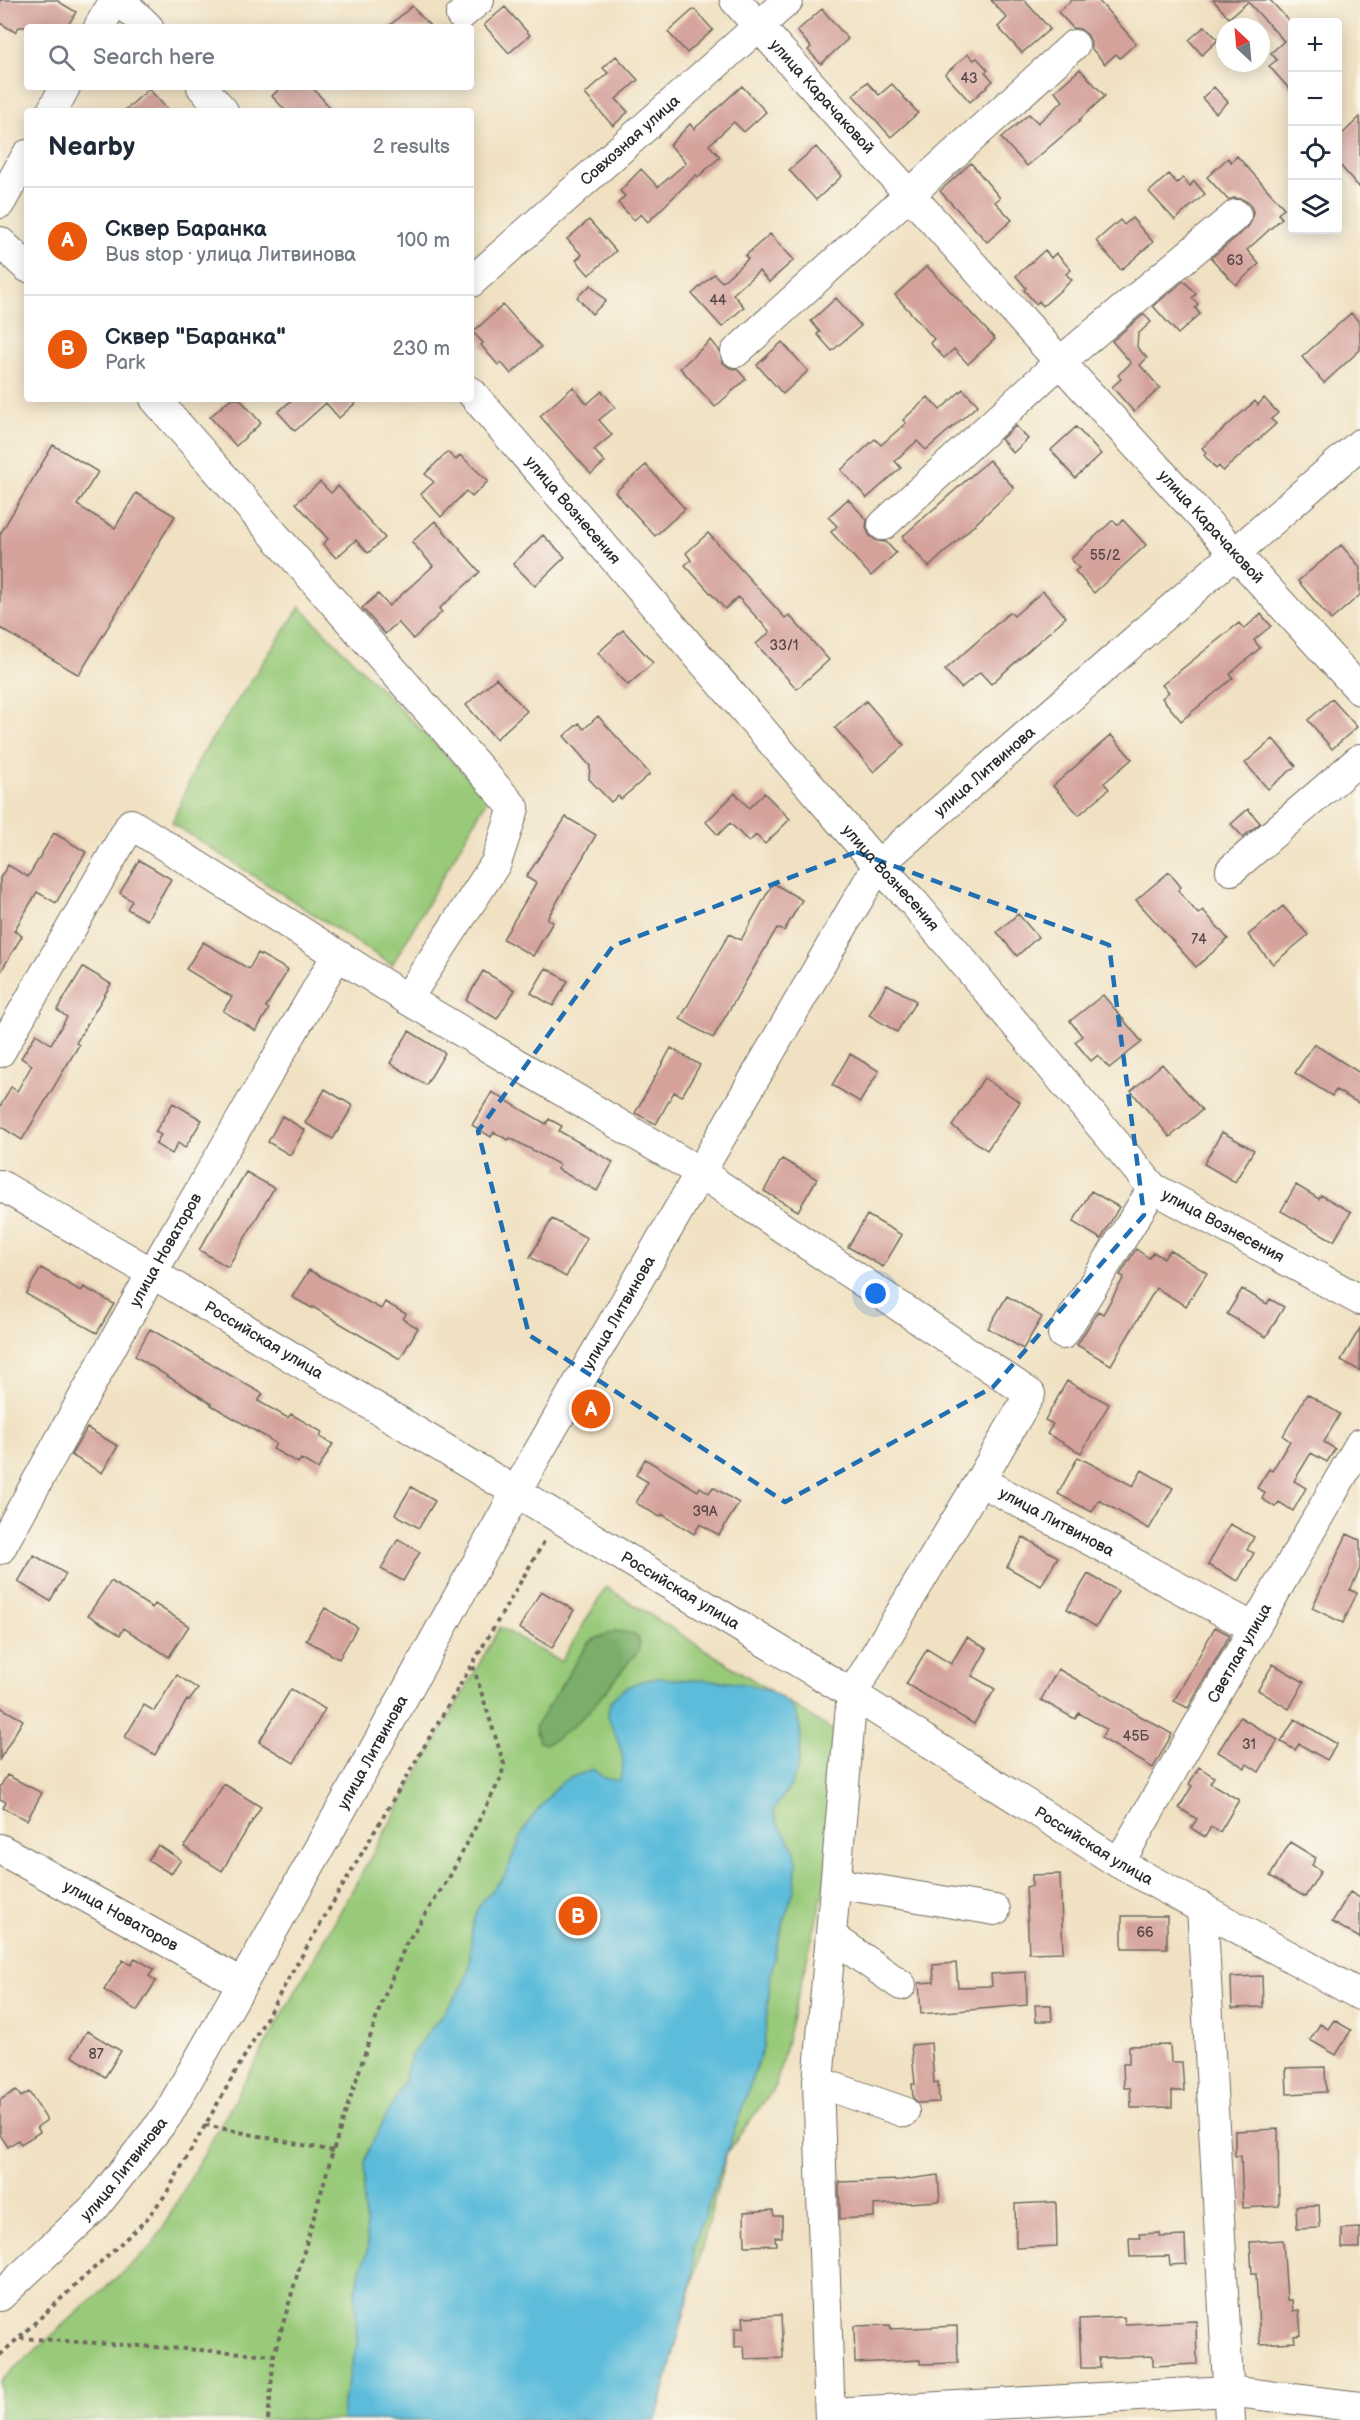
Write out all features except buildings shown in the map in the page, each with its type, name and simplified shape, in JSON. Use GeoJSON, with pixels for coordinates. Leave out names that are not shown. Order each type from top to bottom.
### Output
{"type":"FeatureCollection","features":[{"type":"Feature","properties":{"kind":"street"},"geometry":{"type":"LineString","coordinates":[[101,24],[115,0]]}},
{"type":"Feature","properties":{"kind":"street"},"geometry":{"type":"LineString","coordinates":[[120,0],[145,24]]}},
{"type":"Feature","properties":{"kind":"street","name":"улица Карачаковой"},"geometry":{"type":"LineString","coordinates":[[735,0],[1060,362],[1360,690]]}},
{"type":"Feature","properties":{"kind":"street","name":"Совхозная улица"},"geometry":{"type":"LineString","coordinates":[[474,279],[788,0]]}},
{"type":"Feature","properties":{"kind":"street"},"geometry":{"type":"LineString","coordinates":[[736,351],[1074,45]]}},
{"type":"Feature","properties":{"kind":"street"},"geometry":{"type":"LineString","coordinates":[[54,108],[63,90]]}},
{"type":"Feature","properties":{"kind":"street"},"geometry":{"type":"LineString","coordinates":[[205,90],[220,108]]}},
{"type":"Feature","properties":{"kind":"street"},"geometry":{"type":"LineString","coordinates":[[0,203],[24,160]]}},
{"type":"Feature","properties":{"kind":"street"},"geometry":{"type":"LineString","coordinates":[[883,525],[1060,362],[1236,215]]}},
{"type":"Feature","properties":{"kind":"street"},"geometry":{"type":"LineString","coordinates":[[0,242],[24,264]]}},
{"type":"Feature","properties":{"kind":"street","name":"улица Вознесения"},"geometry":{"type":"LineString","coordinates":[[474,395],[878,865],[914,903],[1153,1188],[1360,1300]]}},
{"type":"Feature","properties":{"kind":"street"},"geometry":{"type":"LineString","coordinates":[[158,402],[514,808],[496,863],[407,999]]}},
{"type":"Feature","properties":{"kind":"street","name":"улица Литвинова"},"geometry":{"type":"LineString","coordinates":[[0,2296],[94,2208],[167,2116],[346,1801],[516,1492],[878,865],[1360,444]]}},
{"type":"Feature","properties":{"kind":"street"},"geometry":{"type":"LineString","coordinates":[[1231,870],[1360,759]]}},
{"type":"Feature","properties":{"kind":"street"},"geometry":{"type":"LineString","coordinates":[[0,1052],[131,824],[407,999],[701,1173]]}},
{"type":"Feature","properties":{"kind":"street","name":"улица Новаторов"},"geometry":{"type":"LineString","coordinates":[[0,1549],[152,1273],[337,955]]}},
{"type":"Feature","properties":{"kind":"street","name":"улица Литвинова"},"geometry":{"type":"LineString","coordinates":[[701,1173],[1030,1394],[980,1481],[1254,1628]]}},
{"type":"Feature","properties":{"kind":"street","name":"Российская улица"},"geometry":{"type":"LineString","coordinates":[[0,1185],[152,1273],[852,1694],[1119,1863],[1360,1995]]}},
{"type":"Feature","properties":{"kind":"street"},"geometry":{"type":"LineString","coordinates":[[1063,1334],[1153,1188]]}},
{"type":"Feature","properties":{"kind":"street","name":"Светлая улица"},"geometry":{"type":"LineString","coordinates":[[1119,1863],[1360,1444]]}},
{"type":"Feature","properties":{"kind":"street"},"geometry":{"type":"LineString","coordinates":[[980,1481],[852,1694],[818,2082],[830,2417],[1229,2406],[1360,2407]]}},
{"type":"Feature","properties":{"kind":"street","name":"улица Новаторов"},"geometry":{"type":"LineString","coordinates":[[0,1849],[242,1983]]}},
{"type":"Feature","properties":{"kind":"street"},"geometry":{"type":"LineString","coordinates":[[836,1883],[995,1910]]}},
{"type":"Feature","properties":{"kind":"street"},"geometry":{"type":"LineString","coordinates":[[1202,1907],[1229,2406]]}},
{"type":"Feature","properties":{"kind":"street"},"geometry":{"type":"LineString","coordinates":[[831,1936],[901,1986]]}},
{"type":"Feature","properties":{"kind":"street"},"geometry":{"type":"LineString","coordinates":[[818,2082],[904,2112]]}},
{"type":"Feature","properties":{"kind":"path"},"geometry":{"type":"LineString","coordinates":[[0,2355],[145,2221],[166,2194],[297,1964],[545,1540]]}},
{"type":"Feature","properties":{"kind":"path"},"geometry":{"type":"LineString","coordinates":[[268,2420],[274,2355],[333,2151],[380,2007],[406,1944],[450,1876],[501,1779],[504,1764],[473,1666]]}},
{"type":"Feature","properties":{"kind":"path"},"geometry":{"type":"LineString","coordinates":[[205,2125],[333,2151]]}},
{"type":"Feature","properties":{"kind":"path"},"geometry":{"type":"LineString","coordinates":[[19,2338],[274,2355]]}},
{"type":"Feature","properties":{"kind":"highlighted area"},"geometry":{"type":"Polygon","coordinates":[[[856,852],[1109,945],[1144,1215],[993,1387],[785,1502],[529,1335],[478,1131],[613,946],[856,852]]]}},
{"type":"Feature","properties":{"kind":"green space"},"geometry":{"type":"Polygon","coordinates":[[[300,607],[488,798],[392,965],[172,823],[200,757],[300,607]]]}},
{"type":"Feature","properties":{"kind":"green space"},"geometry":{"type":"Polygon","coordinates":[[[606,1587],[859,1747],[776,2085],[727,2152],[656,2420],[0,2420],[0,2382],[153,2245],[500,1627],[561,1662],[606,1587]]]}},
{"type":"Feature","properties":{"kind":"green space"},"geometry":{"type":"Polygon","coordinates":[[[616,1631],[632,1633],[638,1637],[640,1644],[638,1651],[585,1715],[560,1736],[546,1744],[539,1742],[535,1727],[588,1643],[616,1631]]]}},
{"type":"Feature","properties":{"kind":"water"},"geometry":{"type":"Polygon","coordinates":[[[661,1678],[730,1682],[774,1693],[790,1705],[799,1723],[800,1748],[793,1781],[773,1811],[778,1824],[794,1847],[797,1862],[794,1890],[771,1972],[764,2045],[694,2246],[692,2283],[656,2420],[342,2420],[343,2402],[357,2345],[355,2290],[368,2248],[363,2192],[365,2163],[369,2149],[403,2084],[411,2055],[465,1982],[476,1912],[483,1899],[503,1878],[527,1824],[565,1780],[593,1769],[604,1778],[619,1781],[623,1760],[608,1718],[609,1706],[613,1698],[627,1687],[661,1678]]]}},
{"type":"Feature","properties":{"kind":"place","name":"Сквер Баранка"},"geometry":{"type":"Point","coordinates":[591,1409]}},
{"type":"Feature","properties":{"kind":"place","name":"Сквер \"Баранка\""},"geometry":{"type":"Point","coordinates":[578,1916]}}]}
